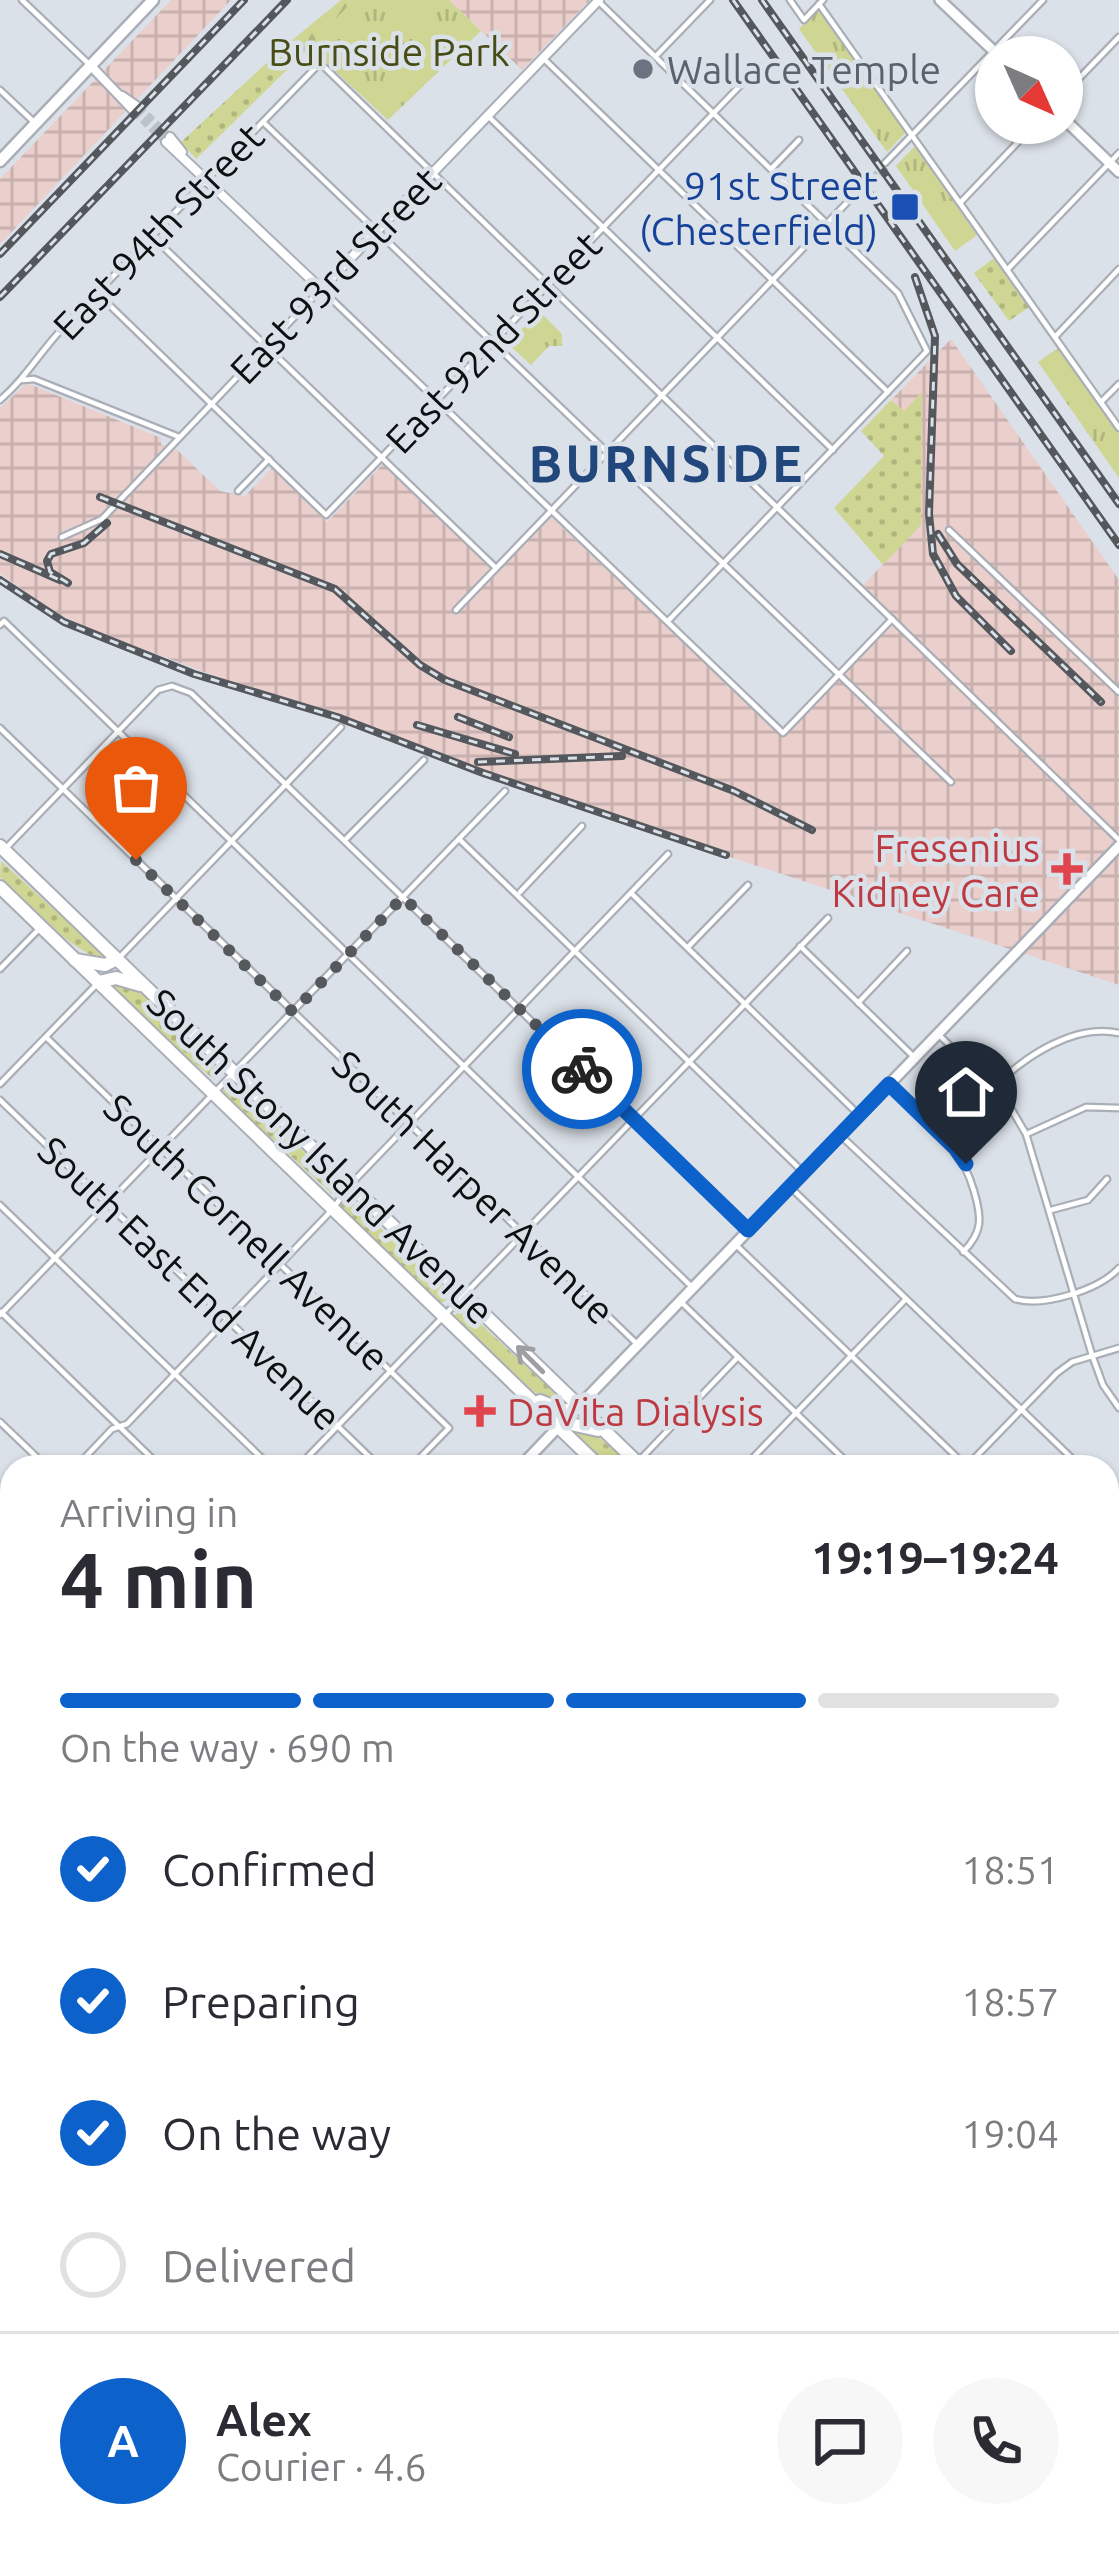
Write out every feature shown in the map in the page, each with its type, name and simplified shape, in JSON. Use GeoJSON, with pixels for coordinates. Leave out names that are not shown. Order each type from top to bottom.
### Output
{"type":"FeatureCollection","features":[{"type":"Feature","properties":{"kind":"highway","name":"South Stony Island Avenue"},"geometry":{"type":"LineString","coordinates":[[1,850],[627,1455]]}},
{"type":"Feature","properties":{"kind":"highway","name":"South Stony Island Avenue"},"geometry":{"type":"LineString","coordinates":[[0,887],[588,1455]]}},
{"type":"Feature","properties":{"kind":"highway"},"geometry":{"type":"LineString","coordinates":[[75,960],[106,965],[118,959]]}},
{"type":"Feature","properties":{"kind":"highway"},"geometry":{"type":"LineString","coordinates":[[99,982],[116,978],[146,988]]}},
{"type":"Feature","properties":{"kind":"highway"},"geometry":{"type":"LineString","coordinates":[[528,1396],[564,1411],[578,1407]]}},
{"type":"Feature","properties":{"kind":"highway"},"geometry":{"type":"LineString","coordinates":[[559,1427],[566,1423],[603,1430]]}},
{"type":"Feature","properties":{"kind":"main road"},"geometry":{"type":"LineString","coordinates":[[940,0],[978,36]]}},
{"type":"Feature","properties":{"kind":"main road"},"geometry":{"type":"LineString","coordinates":[[0,160],[146,3]]}},
{"type":"Feature","properties":{"kind":"main road"},"geometry":{"type":"LineString","coordinates":[[1083,138],[1119,172]]}},
{"type":"Feature","properties":{"kind":"main road"},"geometry":{"type":"LineString","coordinates":[[532,1455],[1010,958],[1018,957],[1119,843]]}},
{"type":"Feature","properties":{"kind":"street"},"geometry":{"type":"LineString","coordinates":[[22,0],[136,109]]}},
{"type":"Feature","properties":{"kind":"street"},"geometry":{"type":"LineString","coordinates":[[599,0],[898,293],[927,351],[667,622]]}},
{"type":"Feature","properties":{"kind":"street","name":"East 93rd Street"},"geometry":{"type":"LineString","coordinates":[[62,537],[101,519],[599,0]]}},
{"type":"Feature","properties":{"kind":"street"},"geometry":{"type":"LineString","coordinates":[[656,57],[710,0]]}},
{"type":"Feature","properties":{"kind":"street"},"geometry":{"type":"LineString","coordinates":[[790,0],[804,20],[821,2],[1119,428]]}},
{"type":"Feature","properties":{"kind":"street"},"geometry":{"type":"LineString","coordinates":[[1012,36],[1043,0]]}},
{"type":"Feature","properties":{"kind":"street"},"geometry":{"type":"LineString","coordinates":[[1083,74],[1119,37]]}},
{"type":"Feature","properties":{"kind":"street"},"geometry":{"type":"LineString","coordinates":[[543,58],[889,393]]}},
{"type":"Feature","properties":{"kind":"street","name":"East 94th Street"},"geometry":{"type":"LineString","coordinates":[[0,400],[23,380],[30,363],[320,64],[433,173]]}},
{"type":"Feature","properties":{"kind":"street","name":"East 92nd Street"},"geometry":{"type":"LineString","coordinates":[[268,459],[326,515],[759,66]]}},
{"type":"Feature","properties":{"kind":"street"},"geometry":{"type":"LineString","coordinates":[[888,163],[975,75]]}},
{"type":"Feature","properties":{"kind":"street"},"geometry":{"type":"LineString","coordinates":[[0,90],[35,124]]}},
{"type":"Feature","properties":{"kind":"street"},"geometry":{"type":"LineString","coordinates":[[487,116],[833,450]]}},
{"type":"Feature","properties":{"kind":"street"},"geometry":{"type":"LineString","coordinates":[[263,122],[951,782]]}},
{"type":"Feature","properties":{"kind":"street"},"geometry":{"type":"LineString","coordinates":[[168,140],[783,733],[892,620]]}},
{"type":"Feature","properties":{"kind":"street"},"geometry":{"type":"LineString","coordinates":[[771,169],[799,140]]}},
{"type":"Feature","properties":{"kind":"street"},"geometry":{"type":"LineString","coordinates":[[960,203],[1016,144]]}},
{"type":"Feature","properties":{"kind":"street"},"geometry":{"type":"LineString","coordinates":[[1007,270],[1119,153]]}},
{"type":"Feature","properties":{"kind":"street"},"geometry":{"type":"LineString","coordinates":[[433,173],[1119,843]]}},
{"type":"Feature","properties":{"kind":"street"},"geometry":{"type":"LineString","coordinates":[[456,610],[859,193]]}},
{"type":"Feature","properties":{"kind":"street"},"geometry":{"type":"LineString","coordinates":[[153,236],[496,568]]}},
{"type":"Feature","properties":{"kind":"street"},"geometry":{"type":"LineString","coordinates":[[1055,337],[1119,269]]}},
{"type":"Feature","properties":{"kind":"street"},"geometry":{"type":"LineString","coordinates":[[98,294],[268,459],[238,491]]}},
{"type":"Feature","properties":{"kind":"street"},"geometry":{"type":"LineString","coordinates":[[23,380],[34,379],[179,437]]}},
{"type":"Feature","properties":{"kind":"street"},"geometry":{"type":"LineString","coordinates":[[1101,403],[1119,384]]}},
{"type":"Feature","properties":{"kind":"street"},"geometry":{"type":"LineString","coordinates":[[949,530],[1119,692]]}},
{"type":"Feature","properties":{"kind":"street"},"geometry":{"type":"LineString","coordinates":[[2,623],[693,1288]]}},
{"type":"Feature","properties":{"kind":"street"},"geometry":{"type":"LineString","coordinates":[[1,850],[166,686],[198,698],[748,1230]]}},
{"type":"Feature","properties":{"kind":"street"},"geometry":{"type":"LineString","coordinates":[[0,1084],[340,727]]}},
{"type":"Feature","properties":{"kind":"street","name":"South Harper Avenue"},"geometry":{"type":"LineString","coordinates":[[0,728],[638,1345]]}},
{"type":"Feature","properties":{"kind":"street"},"geometry":{"type":"LineString","coordinates":[[345,840],[424,760]]}},
{"type":"Feature","properties":{"kind":"street"},"geometry":{"type":"LineString","coordinates":[[148,1455],[1,1313],[505,791]]}},
{"type":"Feature","properties":{"kind":"street"},"geometry":{"type":"LineString","coordinates":[[518,894],[582,826]]}},
{"type":"Feature","properties":{"kind":"street"},"geometry":{"type":"LineString","coordinates":[[459,839],[804,1173]]}},
{"type":"Feature","properties":{"kind":"street"},"geometry":{"type":"LineString","coordinates":[[87,1455],[112,1429],[127,1424],[668,854]]}},
{"type":"Feature","properties":{"kind":"street"},"geometry":{"type":"LineString","coordinates":[[688,947],[748,885]]}},
{"type":"Feature","properties":{"kind":"street"},"geometry":{"type":"LineString","coordinates":[[631,893],[860,1115]]}},
{"type":"Feature","properties":{"kind":"street"},"geometry":{"type":"LineString","coordinates":[[310,1455],[828,918]]}},
{"type":"Feature","properties":{"kind":"street"},"geometry":{"type":"LineString","coordinates":[[0,969],[41,927]]}},
{"type":"Feature","properties":{"kind":"street"},"geometry":{"type":"LineString","coordinates":[[800,946],[915,1058]]}},
{"type":"Feature","properties":{"kind":"street"},"geometry":{"type":"LineString","coordinates":[[858,1003],[907,952]]}},
{"type":"Feature","properties":{"kind":"street"},"geometry":{"type":"LineString","coordinates":[[994,1088],[1020,1062],[1078,1034],[1119,1033]]}},
{"type":"Feature","properties":{"kind":"street"},"geometry":{"type":"LineString","coordinates":[[938,1034],[1013,1109],[1027,1134],[1092,1355],[1103,1385],[1119,1408]]}},
{"type":"Feature","properties":{"kind":"street","name":"South Cornell Avenue"},"geometry":{"type":"LineString","coordinates":[[46,1037],[448,1427],[422,1455]]}},
{"type":"Feature","properties":{"kind":"street"},"geometry":{"type":"LineString","coordinates":[[889,1084],[966,1164],[981,1222],[977,1236],[963,1252]]}},
{"type":"Feature","properties":{"kind":"street","name":"South East End Avenue"},"geometry":{"type":"LineString","coordinates":[[0,1100],[368,1455]]}},
{"type":"Feature","properties":{"kind":"street"},"geometry":{"type":"LineString","coordinates":[[1027,1134],[1086,1107],[1119,1108]]}},
{"type":"Feature","properties":{"kind":"street"},"geometry":{"type":"LineString","coordinates":[[840,1135],[1015,1299],[1036,1302],[1107,1281],[1119,1268]]}},
{"type":"Feature","properties":{"kind":"street"},"geometry":{"type":"LineString","coordinates":[[1049,1211],[1088,1200],[1107,1179]]}},
{"type":"Feature","properties":{"kind":"street"},"geometry":{"type":"LineString","coordinates":[[790,1187],[1068,1455]]}},
{"type":"Feature","properties":{"kind":"street"},"geometry":{"type":"LineString","coordinates":[[0,1205],[259,1455]]}},
{"type":"Feature","properties":{"kind":"street"},"geometry":{"type":"LineString","coordinates":[[735,1244],[954,1455]]}},
{"type":"Feature","properties":{"kind":"street"},"geometry":{"type":"LineString","coordinates":[[756,1455],[906,1299]]}},
{"type":"Feature","properties":{"kind":"street"},"geometry":{"type":"LineString","coordinates":[[680,1301],[840,1455]]}},
{"type":"Feature","properties":{"kind":"street"},"geometry":{"type":"LineString","coordinates":[[978,1455],[1057,1373],[1092,1355],[1119,1348]]}},
{"type":"Feature","properties":{"kind":"street"},"geometry":{"type":"LineString","coordinates":[[647,1455],[738,1357]]}},
{"type":"Feature","properties":{"kind":"street"},"geometry":{"type":"LineString","coordinates":[[0,1422],[34,1455]]}},
{"type":"Feature","properties":{"kind":"shaded area"},"geometry":{"type":"Polygon","coordinates":[[[171,0],[231,0],[0,244],[0,179],[171,0]]]}},
{"type":"Feature","properties":{"kind":"shaded area"},"geometry":{"type":"Polygon","coordinates":[[[449,0],[590,0],[522,70],[449,0]]]}},
{"type":"Feature","properties":{"kind":"shaded area"},"geometry":{"type":"Polygon","coordinates":[[[951,339],[1119,580],[1119,985],[472,772],[97,632],[49,610],[0,573],[0,408],[27,383],[161,438],[161,445],[177,450],[220,491],[245,496],[272,468],[327,522],[384,463],[497,573],[551,517],[781,734],[893,615],[863,585],[921,525],[921,394],[904,412],[891,400],[951,339]]]}},
{"type":"Feature","properties":{"kind":"green space"},"geometry":{"type":"Polygon","coordinates":[[[341,0],[354,0],[298,59],[285,46],[341,0]]]}},
{"type":"Feature","properties":{"kind":"green space","name":"Burnside Park"},"geometry":{"type":"Polygon","coordinates":[[[354,0],[449,0],[481,31],[388,120],[309,47],[354,0]]]}},
{"type":"Feature","properties":{"kind":"green space"},"geometry":{"type":"Polygon","coordinates":[[[819,8],[906,132],[887,152],[799,29],[819,8]]]}},
{"type":"Feature","properties":{"kind":"green space"},"geometry":{"type":"Polygon","coordinates":[[[285,46],[298,59],[196,159],[181,142],[285,46]]]}},
{"type":"Feature","properties":{"kind":"green space"},"geometry":{"type":"Polygon","coordinates":[[[915,146],[977,235],[955,251],[896,166],[915,146]]]}},
{"type":"Feature","properties":{"kind":"green space"},"geometry":{"type":"Polygon","coordinates":[[[994,258],[1029,307],[1009,321],[974,273],[994,258]]]}},
{"type":"Feature","properties":{"kind":"green space"},"geometry":{"type":"Polygon","coordinates":[[[539,311],[562,334],[562,346],[549,346],[531,365],[508,344],[539,311]]]}},
{"type":"Feature","properties":{"kind":"green space"},"geometry":{"type":"Polygon","coordinates":[[[1058,348],[1119,434],[1119,478],[1038,362],[1058,348]]]}},
{"type":"Feature","properties":{"kind":"green space"},"geometry":{"type":"Polygon","coordinates":[[[922,392],[921,525],[883,565],[834,508],[884,456],[861,431],[891,400],[904,411],[922,392]]]}},
{"type":"Feature","properties":{"kind":"green space"},"geometry":{"type":"Polygon","coordinates":[[[1,861],[107,958],[89,954],[48,924],[0,877],[1,861]]]}},
{"type":"Feature","properties":{"kind":"green space"},"geometry":{"type":"Polygon","coordinates":[[[110,984],[143,994],[158,1005],[225,1070],[215,1080],[110,984]]]}},
{"type":"Feature","properties":{"kind":"green space"},"geometry":{"type":"Polygon","coordinates":[[[230,1083],[341,1186],[332,1194],[221,1092],[230,1083]]]}},
{"type":"Feature","properties":{"kind":"green space"},"geometry":{"type":"Polygon","coordinates":[[[348,1198],[453,1295],[442,1303],[340,1206],[348,1198]]]}},
{"type":"Feature","properties":{"kind":"green space"},"geometry":{"type":"Polygon","coordinates":[[[462,1307],[567,1404],[563,1408],[547,1400],[505,1367],[454,1316],[462,1307]]]}},
{"type":"Feature","properties":{"kind":"green space"},"geometry":{"type":"Polygon","coordinates":[[[566,1428],[592,1432],[620,1455],[599,1455],[566,1428]]]}},
{"type":"Feature","properties":{"kind":"tunnel"},"geometry":{"type":"LineString","coordinates":[[138,107],[170,137]]}},
{"type":"Feature","properties":{"kind":"tunnel"},"geometry":{"type":"LineString","coordinates":[[134,111],[166,142]]}},
{"type":"Feature","properties":{"kind":"tunnel"},"geometry":{"type":"LineString","coordinates":[[860,189],[885,163]]}},
{"type":"Feature","properties":{"kind":"tunnel"},"geometry":{"type":"LineString","coordinates":[[862,194],[887,168]]}},
{"type":"Feature","properties":{"kind":"railway"},"geometry":{"type":"LineString","coordinates":[[0,254],[244,0]]}},
{"type":"Feature","properties":{"kind":"railway"},"geometry":{"type":"LineString","coordinates":[[0,297],[287,0]]}},
{"type":"Feature","properties":{"kind":"railway"},"geometry":{"type":"LineString","coordinates":[[733,0],[1119,545]]}},
{"type":"Feature","properties":{"kind":"railway"},"geometry":{"type":"LineString","coordinates":[[762,0],[1119,504]]}},
{"type":"Feature","properties":{"kind":"railway"},"geometry":{"type":"LineString","coordinates":[[915,277],[935,336],[929,514],[933,554],[956,596],[1011,651]]}},
{"type":"Feature","properties":{"kind":"railway"},"geometry":{"type":"LineString","coordinates":[[100,497],[335,589],[420,665],[445,680],[734,791],[812,830]]}},
{"type":"Feature","properties":{"kind":"railway"},"geometry":{"type":"LineString","coordinates":[[68,583],[50,572],[47,561],[51,554],[84,543],[107,523]]}},
{"type":"Feature","properties":{"kind":"railway"},"geometry":{"type":"LineString","coordinates":[[938,534],[957,564],[1101,702]]}},
{"type":"Feature","properties":{"kind":"railway"},"geometry":{"type":"LineString","coordinates":[[0,554],[60,580]]}},
{"type":"Feature","properties":{"kind":"railway"},"geometry":{"type":"LineString","coordinates":[[0,580],[64,622],[194,674],[337,717],[483,773],[726,855]]}},
{"type":"Feature","properties":{"kind":"railway"},"geometry":{"type":"LineString","coordinates":[[458,717],[509,737]]}},
{"type":"Feature","properties":{"kind":"railway"},"geometry":{"type":"LineString","coordinates":[[417,725],[515,754]]}},
{"type":"Feature","properties":{"kind":"railway"},"geometry":{"type":"LineString","coordinates":[[478,762],[622,756]]}},
{"type":"Feature","properties":{"kind":"way so far"},"geometry":{"type":"LineString","coordinates":[[136,860],[293,1012],[403,897],[582,1069]]}},
{"type":"Feature","properties":{"kind":"place","name":"Wallace Temple"},"geometry":{"type":"Point","coordinates":[643,69]}},
{"type":"Feature","properties":{"kind":"place","name":"91st Street (Chesterfield)"},"geometry":{"type":"Point","coordinates":[905,207]}},
{"type":"Feature","properties":{"kind":"place","name":"Fresenius Kidney Care"},"geometry":{"type":"Point","coordinates":[1067,869]}},
{"type":"Feature","properties":{"kind":"place","name":"DaVita Dialysis"},"geometry":{"type":"Point","coordinates":[480,1411]}},
{"type":"Feature","properties":{"kind":"district","name":"BURNSIDE"},"geometry":{"type":"Point","coordinates":[667,463]}},
{"type":"Feature","properties":{"kind":"route"},"geometry":{"type":"LineString","coordinates":[[582,1069],[748,1230],[889,1084],[966,1164]]}}]}
